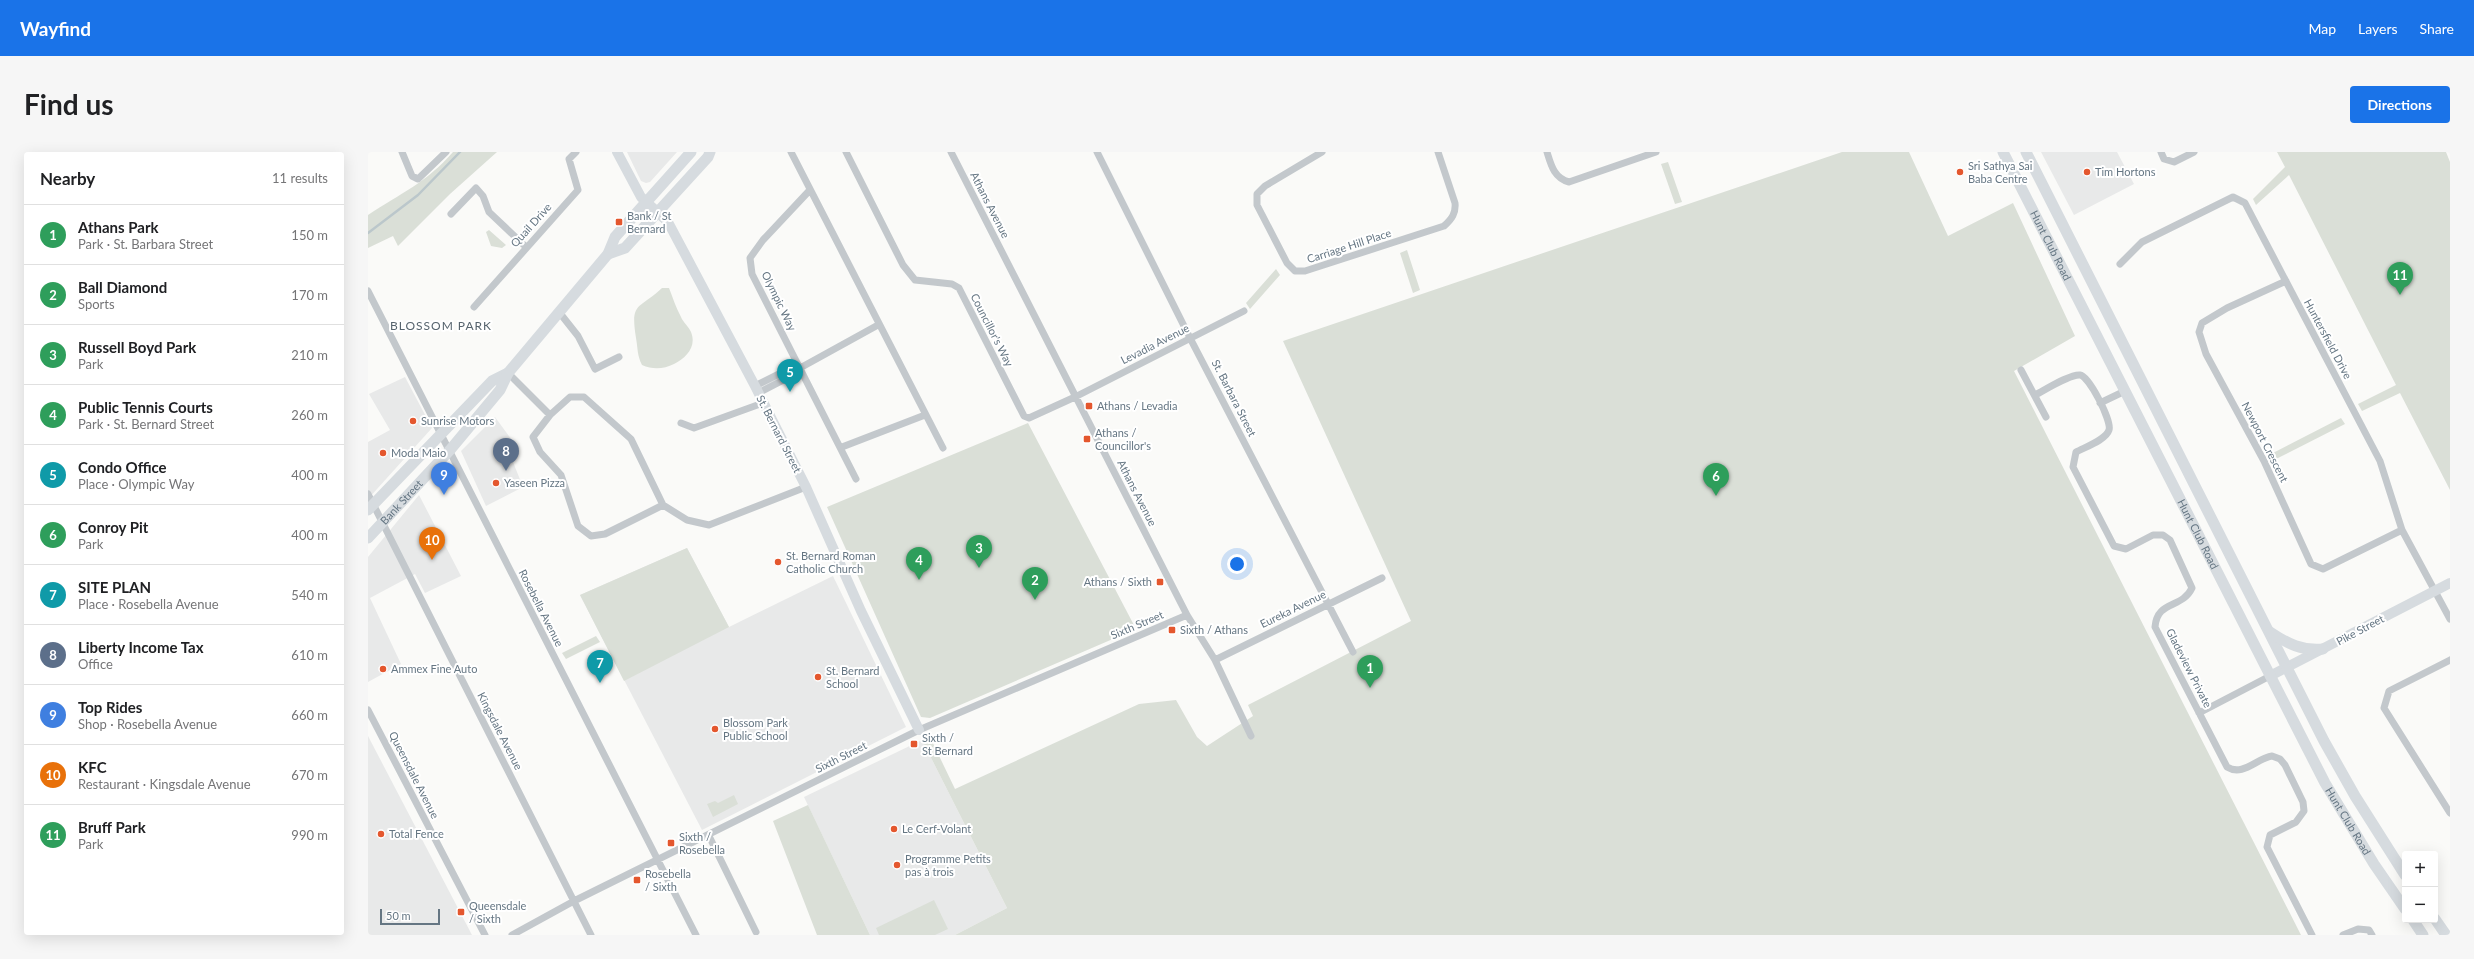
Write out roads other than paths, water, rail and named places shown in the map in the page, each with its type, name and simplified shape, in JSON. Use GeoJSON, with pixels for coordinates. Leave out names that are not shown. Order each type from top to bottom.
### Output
{"type":"FeatureCollection","features":[{"type":"Feature","properties":{"kind":"main road","name":"Bank Street"},"geometry":{"type":"LineString","coordinates":[[368,538],[383,520],[450,450],[500,390],[508,373],[608,254],[615,237],[691,152]]}},
{"type":"Feature","properties":{"kind":"main road","name":"Bank Street"},"geometry":{"type":"LineString","coordinates":[[608,254],[625,248],[708,157],[710,152]]}},
{"type":"Feature","properties":{"kind":"main road","name":"Hunt Club Road"},"geometry":{"type":"LineString","coordinates":[[2003,152],[2325,783],[2374,864],[2402,905]]}},
{"type":"Feature","properties":{"kind":"main road","name":"Hunt Club Road"},"geometry":{"type":"LineString","coordinates":[[2026,152],[2341,772],[2402,870]]}},
{"type":"Feature","properties":{"kind":"main road","name":"Bank Street"},"geometry":{"type":"LineString","coordinates":[[370,503],[441,435],[492,381],[508,373]]}},
{"type":"Feature","properties":{"kind":"main road"},"geometry":{"type":"LineString","coordinates":[[2270,632],[2294,646],[2310,650],[2323,649]]}},
{"type":"Feature","properties":{"kind":"main road"},"geometry":{"type":"LineString","coordinates":[[2414,923],[2423,935]]}},
{"type":"Feature","properties":{"kind":"main road"},"geometry":{"type":"LineString","coordinates":[[2438,923],[2446,935]]}},
{"type":"Feature","properties":{"kind":"street"},"geometry":{"type":"LineString","coordinates":[[402,152],[412,176],[418,179],[446,152]]}},
{"type":"Feature","properties":{"kind":"street","name":"Quail Drive"},"geometry":{"type":"LineString","coordinates":[[474,307],[578,190],[569,159],[576,152]]}},
{"type":"Feature","properties":{"kind":"street","name":"St. Bernard Street"},"geometry":{"type":"LineString","coordinates":[[617,152],[638,192],[668,222],[756,389],[806,488],[864,617],[918,730]]}},
{"type":"Feature","properties":{"kind":"street"},"geometry":{"type":"LineString","coordinates":[[791,152],[809,192],[924,415],[943,448]]}},
{"type":"Feature","properties":{"kind":"street","name":"Councillor's Way"},"geometry":{"type":"LineString","coordinates":[[846,152],[903,265],[915,280],[952,284],[959,288],[1024,416],[1029,418],[1076,397]]}},
{"type":"Feature","properties":{"kind":"street","name":"Athans Avenue"},"geometry":{"type":"LineString","coordinates":[[951,152],[1187,615],[1215,660],[1251,736]]}},
{"type":"Feature","properties":{"kind":"street","name":"St. Barbara Street"},"geometry":{"type":"LineString","coordinates":[[1097,152],[1190,338],[1328,605],[1354,652]]}},
{"type":"Feature","properties":{"kind":"street","name":"Carriage Hill Place"},"geometry":{"type":"LineString","coordinates":[[1322,152],[1265,186],[1257,194],[1257,205],[1287,263],[1295,271],[1305,272],[1444,226],[1450,221],[1455,211],[1455,203],[1438,152]]}},
{"type":"Feature","properties":{"kind":"street"},"geometry":{"type":"LineString","coordinates":[[1547,152],[1552,170],[1563,180],[1569,182],[1656,152]]}},
{"type":"Feature","properties":{"kind":"street"},"geometry":{"type":"LineString","coordinates":[[2161,152],[2164,159],[2174,162],[2194,152]]}},
{"type":"Feature","properties":{"kind":"street"},"geometry":{"type":"LineString","coordinates":[[451,214],[476,188],[483,196],[489,212],[526,247]]}},
{"type":"Feature","properties":{"kind":"street","name":"Olympic Way"},"geometry":{"type":"LineString","coordinates":[[809,192],[763,240],[750,258],[752,274],[842,447],[856,480]]}},
{"type":"Feature","properties":{"kind":"street","name":"Huntersfield Drive"},"geometry":{"type":"LineString","coordinates":[[2120,264],[2142,242],[2233,197],[2245,203],[2380,461],[2402,530],[2450,618]]}},
{"type":"Feature","properties":{"kind":"street","name":"Newport Crescent"},"geometry":{"type":"LineString","coordinates":[[2286,281],[2227,308],[2202,323],[2199,332],[2206,354],[2264,461],[2311,564],[2323,569],[2402,530]]}},
{"type":"Feature","properties":{"kind":"street","name":"Rosebella Avenue"},"geometry":{"type":"LineString","coordinates":[[368,291],[450,450],[476,505],[660,860],[696,935]]}},
{"type":"Feature","properties":{"kind":"street","name":"Levadia Avenue"},"geometry":{"type":"LineString","coordinates":[[1076,397],[1244,311]]}},
{"type":"Feature","properties":{"kind":"street"},"geometry":{"type":"LineString","coordinates":[[559,312],[578,336],[595,369],[619,357]]}},
{"type":"Feature","properties":{"kind":"street"},"geometry":{"type":"LineString","coordinates":[[756,389],[795,374],[800,368],[878,325]]}},
{"type":"Feature","properties":{"kind":"street"},"geometry":{"type":"LineString","coordinates":[[2022,370],[2046,417]]}},
{"type":"Feature","properties":{"kind":"street"},"geometry":{"type":"LineString","coordinates":[[508,373],[550,416]]}},
{"type":"Feature","properties":{"kind":"street","name":"Gladeview Private"},"geometry":{"type":"LineString","coordinates":[[2035,395],[2074,376],[2082,375],[2086,378],[2100,402],[2110,422],[2110,430],[2105,436],[2076,452],[2073,466],[2114,546],[2126,549],[2153,535],[2163,534],[2170,540],[2192,588],[2188,596],[2162,609],[2156,616],[2155,627],[2227,767],[2242,770],[2272,756],[2285,764],[2303,802],[2304,811],[2296,822],[2270,835],[2267,847],[2312,935]]}},
{"type":"Feature","properties":{"kind":"street"},"geometry":{"type":"LineString","coordinates":[[2100,402],[2125,391]]}},
{"type":"Feature","properties":{"kind":"street"},"geometry":{"type":"LineString","coordinates":[[663,505],[605,534],[591,536],[578,526],[561,475],[535,445],[533,437],[550,416],[570,397],[584,397],[631,439],[663,505],[687,520],[710,525],[806,488]]}},
{"type":"Feature","properties":{"kind":"street"},"geometry":{"type":"LineString","coordinates":[[681,423],[694,428],[763,403]]}},
{"type":"Feature","properties":{"kind":"street"},"geometry":{"type":"LineString","coordinates":[[842,447],[924,415]]}},
{"type":"Feature","properties":{"kind":"street","name":"Kingsdale Avenue"},"geometry":{"type":"LineString","coordinates":[[370,503],[383,520],[591,935]]}},
{"type":"Feature","properties":{"kind":"street","name":"Eureka Avenue"},"geometry":{"type":"LineString","coordinates":[[1215,660],[1382,578]]}},
{"type":"Feature","properties":{"kind":"street","name":"Pike Street"},"geometry":{"type":"LineString","coordinates":[[2270,676],[2450,583]]}},
{"type":"Feature","properties":{"kind":"street","name":"Sixth Street"},"geometry":{"type":"LineString","coordinates":[[512,935],[574,901],[709,836],[918,730],[1187,615]]}},
{"type":"Feature","properties":{"kind":"street"},"geometry":{"type":"LineString","coordinates":[[2450,660],[2389,691],[2384,708],[2450,813]]}},
{"type":"Feature","properties":{"kind":"street"},"geometry":{"type":"LineString","coordinates":[[2199,713],[2270,676]]}},
{"type":"Feature","properties":{"kind":"street","name":"Queensdale Avenue"},"geometry":{"type":"LineString","coordinates":[[368,710],[485,935]]}},
{"type":"Feature","properties":{"kind":"street"},"geometry":{"type":"LineString","coordinates":[[709,836],[756,932]]}},
{"type":"Feature","properties":{"kind":"street"},"geometry":{"type":"LineString","coordinates":[[2343,935],[2358,929],[2368,930],[2372,935]]}},
{"type":"Feature","properties":{"kind":"waterway"},"geometry":{"type":"LineString","coordinates":[[368,233],[418,195],[460,152]]}},
{"type":"Feature","properties":{"kind":"place","name":"Sri Sathya Sai Baba Centre"},"geometry":{"type":"Point","coordinates":[1960,172]}},
{"type":"Feature","properties":{"kind":"place","name":"Tim Hortons"},"geometry":{"type":"Point","coordinates":[2087,172]}},
{"type":"Feature","properties":{"kind":"place","name":"Bank / St Bernard"},"geometry":{"type":"Point","coordinates":[619,222]}},
{"type":"Feature","properties":{"kind":"place","name":"Bruff Park"},"geometry":{"type":"Point","coordinates":[2400,295]}},
{"type":"Feature","properties":{"kind":"place","name":"Condo Office"},"geometry":{"type":"Point","coordinates":[790,392]}},
{"type":"Feature","properties":{"kind":"place","name":"Athans / Levadia"},"geometry":{"type":"Point","coordinates":[1089,406]}},
{"type":"Feature","properties":{"kind":"place","name":"Sunrise Motors"},"geometry":{"type":"Point","coordinates":[413,421]}},
{"type":"Feature","properties":{"kind":"place","name":"Athans / Councillor's"},"geometry":{"type":"Point","coordinates":[1087,439]}},
{"type":"Feature","properties":{"kind":"place","name":"Moda Maio"},"geometry":{"type":"Point","coordinates":[383,453]}},
{"type":"Feature","properties":{"kind":"place","name":"Liberty Income Tax"},"geometry":{"type":"Point","coordinates":[506,471]}},
{"type":"Feature","properties":{"kind":"place","name":"Yaseen Pizza"},"geometry":{"type":"Point","coordinates":[496,483]}},
{"type":"Feature","properties":{"kind":"place","name":"Top Rides"},"geometry":{"type":"Point","coordinates":[444,495]}},
{"type":"Feature","properties":{"kind":"place","name":"Conroy Pit"},"geometry":{"type":"Point","coordinates":[1716,496]}},
{"type":"Feature","properties":{"kind":"place","name":"KFC"},"geometry":{"type":"Point","coordinates":[432,560]}},
{"type":"Feature","properties":{"kind":"place","name":"St. Bernard Roman Catholic Church"},"geometry":{"type":"Point","coordinates":[778,562]}},
{"type":"Feature","properties":{"kind":"place","name":"Russell Boyd Park"},"geometry":{"type":"Point","coordinates":[979,568]}},
{"type":"Feature","properties":{"kind":"place","name":"Public Tennis Courts"},"geometry":{"type":"Point","coordinates":[919,580]}},
{"type":"Feature","properties":{"kind":"place","name":"Athans / Sixth"},"geometry":{"type":"Point","coordinates":[1160,582]}},
{"type":"Feature","properties":{"kind":"place","name":"Ball Diamond"},"geometry":{"type":"Point","coordinates":[1035,600]}},
{"type":"Feature","properties":{"kind":"place","name":"Sixth / Athans"},"geometry":{"type":"Point","coordinates":[1172,630]}},
{"type":"Feature","properties":{"kind":"place","name":"Ammex Fine Auto"},"geometry":{"type":"Point","coordinates":[383,669]}},
{"type":"Feature","properties":{"kind":"place","name":"St. Bernard School"},"geometry":{"type":"Point","coordinates":[818,677]}},
{"type":"Feature","properties":{"kind":"place","name":"SITE PLAN"},"geometry":{"type":"Point","coordinates":[600,683]}},
{"type":"Feature","properties":{"kind":"place","name":"Athans Park"},"geometry":{"type":"Point","coordinates":[1370,688]}},
{"type":"Feature","properties":{"kind":"place","name":"Blossom Park Public School"},"geometry":{"type":"Point","coordinates":[715,729]}},
{"type":"Feature","properties":{"kind":"place","name":"Sixth / St Bernard"},"geometry":{"type":"Point","coordinates":[914,744]}},
{"type":"Feature","properties":{"kind":"place","name":"Le Cerf-Volant"},"geometry":{"type":"Point","coordinates":[894,829]}},
{"type":"Feature","properties":{"kind":"place","name":"Total Fence"},"geometry":{"type":"Point","coordinates":[381,834]}},
{"type":"Feature","properties":{"kind":"place","name":"Sixth / Rosebella"},"geometry":{"type":"Point","coordinates":[671,843]}},
{"type":"Feature","properties":{"kind":"place","name":"Programme Petits pas à trois"},"geometry":{"type":"Point","coordinates":[897,865]}},
{"type":"Feature","properties":{"kind":"place","name":"Rosebella / Sixth"},"geometry":{"type":"Point","coordinates":[637,880]}},
{"type":"Feature","properties":{"kind":"place","name":"Queensdale / Sixth"},"geometry":{"type":"Point","coordinates":[461,912]}},
{"type":"Feature","properties":{"kind":"district","name":"BLOSSOM PARK"},"geometry":{"type":"Point","coordinates":[441,326]}}]}
